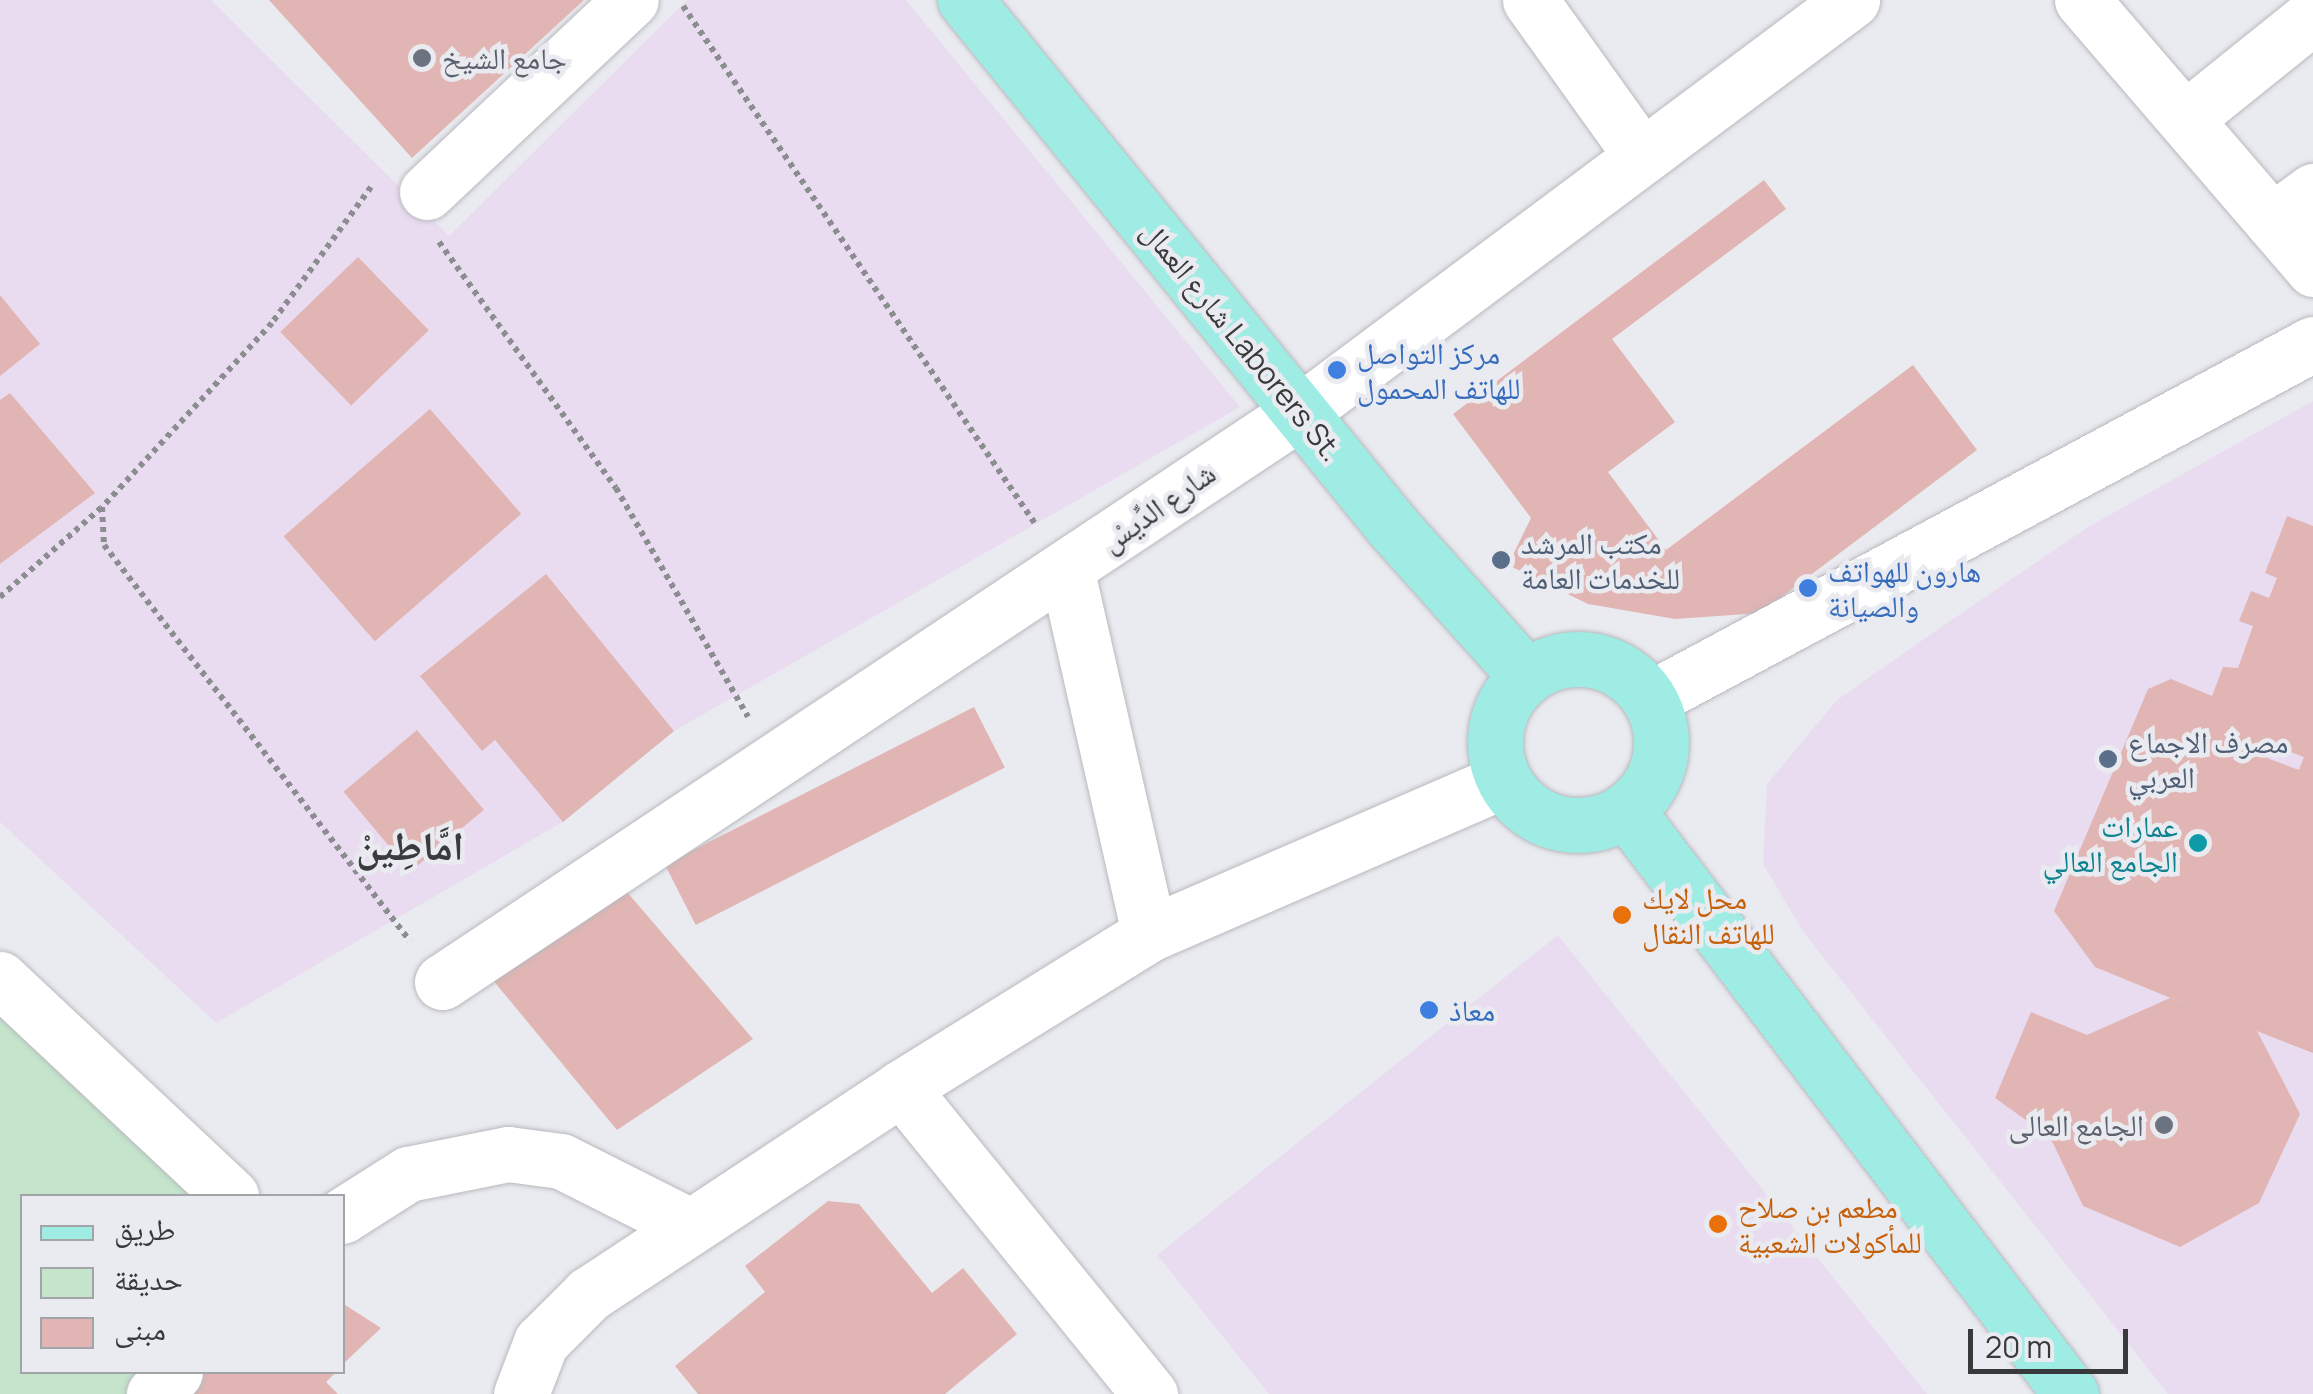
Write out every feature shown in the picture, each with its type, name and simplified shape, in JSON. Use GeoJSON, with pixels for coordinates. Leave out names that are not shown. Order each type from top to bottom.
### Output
{"type":"FeatureCollection","features":[{"type":"Feature","properties":{"kind":"main road","name":"شارع العمال Laborers St."},"geometry":{"type":"LineString","coordinates":[[965,0],[1300,412],[1526,676]]}},
{"type":"Feature","properties":{"kind":"main road"},"geometry":{"type":"LineString","coordinates":[[1563,660],[1603,662],[1650,699],[1660,759],[1626,810],[1558,824],[1503,781],[1498,713],[1526,676],[1563,660]]}},
{"type":"Feature","properties":{"kind":"main road"},"geometry":{"type":"LineString","coordinates":[[1626,810],[2071,1394]]}},
{"type":"Feature","properties":{"kind":"street"},"geometry":{"type":"LineString","coordinates":[[417,207],[631,0]]}},
{"type":"Feature","properties":{"kind":"street"},"geometry":{"type":"LineString","coordinates":[[1530,0],[1639,152]]}},
{"type":"Feature","properties":{"kind":"street","name":"شارع الدِّيسْ"},"geometry":{"type":"LineString","coordinates":[[442,982],[1067,572],[1300,412],[1639,152],[1852,0]]}},
{"type":"Feature","properties":{"kind":"street"},"geometry":{"type":"LineString","coordinates":[[2082,0],[2185,120],[2292,206],[2313,268]]}},
{"type":"Feature","properties":{"kind":"street"},"geometry":{"type":"LineString","coordinates":[[2185,120],[2313,16]]}},
{"type":"Feature","properties":{"kind":"street"},"geometry":{"type":"LineString","coordinates":[[1650,699],[2313,344]]}},
{"type":"Feature","properties":{"kind":"street"},"geometry":{"type":"LineString","coordinates":[[1067,572],[1149,934]]}},
{"type":"Feature","properties":{"kind":"street"},"geometry":{"type":"LineString","coordinates":[[521,1394],[541,1342],[564,1316],[690,1226],[901,1088],[1149,934],[1503,781]]}},
{"type":"Feature","properties":{"kind":"street"},"geometry":{"type":"LineString","coordinates":[[0,979],[230,1194]]}},
{"type":"Feature","properties":{"kind":"street"},"geometry":{"type":"LineString","coordinates":[[901,1088],[1146,1392]]}},
{"type":"Feature","properties":{"kind":"street"},"geometry":{"type":"LineString","coordinates":[[345,1214],[408,1174],[508,1154],[560,1161],[690,1226]]}},
{"type":"Feature","properties":{"kind":"street"},"geometry":{"type":"LineString","coordinates":[[154,1394],[173,1374]]}},
{"type":"Feature","properties":{"kind":"path"},"geometry":{"type":"LineString","coordinates":[[679,0],[863,259],[1067,572]]}},
{"type":"Feature","properties":{"kind":"path"},"geometry":{"type":"LineString","coordinates":[[0,598],[102,507],[272,322],[376,180],[417,207],[616,488],[774,762]]}},
{"type":"Feature","properties":{"kind":"path"},"geometry":{"type":"LineString","coordinates":[[102,507],[104,545],[442,982]]}},
{"type":"Feature","properties":{"kind":"shaded area"},"geometry":{"type":"Polygon","coordinates":[[[0,0],[211,0],[449,236],[687,0],[906,0],[1240,407],[674,731],[563,822],[216,1023],[0,822],[0,0]]]}},
{"type":"Feature","properties":{"kind":"shaded area"},"geometry":{"type":"Polygon","coordinates":[[[2313,401],[2313,1394],[2168,1394],[1804,933],[1763,864],[1767,784],[1837,700],[1931,634],[2088,527],[2313,401]]]}},
{"type":"Feature","properties":{"kind":"shaded area"},"geometry":{"type":"Polygon","coordinates":[[[1558,935],[1927,1394],[1269,1394],[1157,1255],[1558,935]]]}},
{"type":"Feature","properties":{"kind":"green space"},"geometry":{"type":"Polygon","coordinates":[[[0,968],[235,1194],[20,1194],[20,1374],[222,1374],[203,1394],[0,1394],[0,968]]]}},
{"type":"Feature","properties":{"kind":"building","name":"جامع الشيخ"},"geometry":{"type":"Polygon","coordinates":[[[269,0],[584,0],[412,158],[269,0]]]}},
{"type":"Feature","properties":{"kind":"building"},"geometry":{"type":"Polygon","coordinates":[[[1764,180],[1786,209],[1612,339],[1675,422],[1608,472],[1666,550],[1913,365],[1977,450],[1760,613],[1675,619],[1588,604],[1508,565],[1531,518],[1453,414],[1764,180]]]}},
{"type":"Feature","properties":{"kind":"building"},"geometry":{"type":"Polygon","coordinates":[[[358,257],[429,330],[351,405],[280,332],[358,257]]]}},
{"type":"Feature","properties":{"kind":"building"},"geometry":{"type":"Polygon","coordinates":[[[0,295],[40,344],[0,376],[0,295]]]}},
{"type":"Feature","properties":{"kind":"building"},"geometry":{"type":"Polygon","coordinates":[[[10,393],[95,493],[0,564],[0,400],[10,393]]]}},
{"type":"Feature","properties":{"kind":"building"},"geometry":{"type":"Polygon","coordinates":[[[430,409],[521,514],[375,641],[284,536],[430,409]]]}},
{"type":"Feature","properties":{"kind":"building"},"geometry":{"type":"Polygon","coordinates":[[[2287,516],[2313,526],[2313,1053],[2257,1031],[2300,1114],[2259,1203],[2180,1247],[2083,1206],[2050,1137],[1995,1098],[2031,1012],[2087,1035],[2170,998],[2195,1008],[2095,967],[2054,911],[2148,689],[2171,679],[2212,696],[2223,667],[2238,668],[2253,626],[2239,621],[2251,591],[2269,598],[2277,578],[2265,573],[2287,516]],[[2272,745],[2267,758],[2299,770],[2304,757],[2272,745]]]}},
{"type":"Feature","properties":{"kind":"building"},"geometry":{"type":"Polygon","coordinates":[[[546,574],[674,731],[563,822],[495,740],[482,751],[420,676],[546,574]]]}},
{"type":"Feature","properties":{"kind":"building"},"geometry":{"type":"Polygon","coordinates":[[[974,707],[1005,768],[696,925],[665,865],[974,707]]]}},
{"type":"Feature","properties":{"kind":"building"},"geometry":{"type":"Polygon","coordinates":[[[417,730],[484,810],[410,871],[343,792],[417,730]]]}},
{"type":"Feature","properties":{"kind":"building"},"geometry":{"type":"Polygon","coordinates":[[[621,885],[753,1039],[617,1130],[492,979],[621,885]]]}},
{"type":"Feature","properties":{"kind":"building"},"geometry":{"type":"Polygon","coordinates":[[[828,1201],[859,1204],[932,1293],[963,1268],[1017,1334],[945,1394],[698,1394],[675,1366],[765,1292],[745,1266],[828,1201]]]}},
{"type":"Feature","properties":{"kind":"building"},"geometry":{"type":"Polygon","coordinates":[[[345,1305],[381,1328],[345,1362],[345,1305]]]}},
{"type":"Feature","properties":{"kind":"building"},"geometry":{"type":"Polygon","coordinates":[[[204,1374],[334,1374],[326,1382],[338,1394],[183,1394],[204,1374]]]}},
{"type":"Feature","properties":{"kind":"place","name":"جامع الشيخ"},"geometry":{"type":"Point","coordinates":[422,58]}},
{"type":"Feature","properties":{"kind":"place","name":"مركز التواصل للهاتف المحمول"},"geometry":{"type":"Point","coordinates":[1337,370]}},
{"type":"Feature","properties":{"kind":"place","name":"مكتب المرشد للخدمات العامة"},"geometry":{"type":"Point","coordinates":[1501,560]}},
{"type":"Feature","properties":{"kind":"place","name":"هارون للهواتف والصيانة"},"geometry":{"type":"Point","coordinates":[1808,588]}},
{"type":"Feature","properties":{"kind":"place","name":"مصرف الاجماع العربي"},"geometry":{"type":"Point","coordinates":[2108,759]}},
{"type":"Feature","properties":{"kind":"place","name":"عمارات الجامع العالي"},"geometry":{"type":"Point","coordinates":[2198,843]}},
{"type":"Feature","properties":{"kind":"place","name":"محل لايك للهاتف النقال"},"geometry":{"type":"Point","coordinates":[1622,915]}},
{"type":"Feature","properties":{"kind":"place","name":"معاذ"},"geometry":{"type":"Point","coordinates":[1429,1010]}},
{"type":"Feature","properties":{"kind":"place","name":"الجامع العالى"},"geometry":{"type":"Point","coordinates":[2164,1125]}},
{"type":"Feature","properties":{"kind":"place","name":"مطعم بن صلاح للمأكولات الشعبية"},"geometry":{"type":"Point","coordinates":[1718,1224]}},
{"type":"Feature","properties":{"kind":"district","name":"امَّاطِينْ"},"geometry":{"type":"Point","coordinates":[410,845]}}]}
